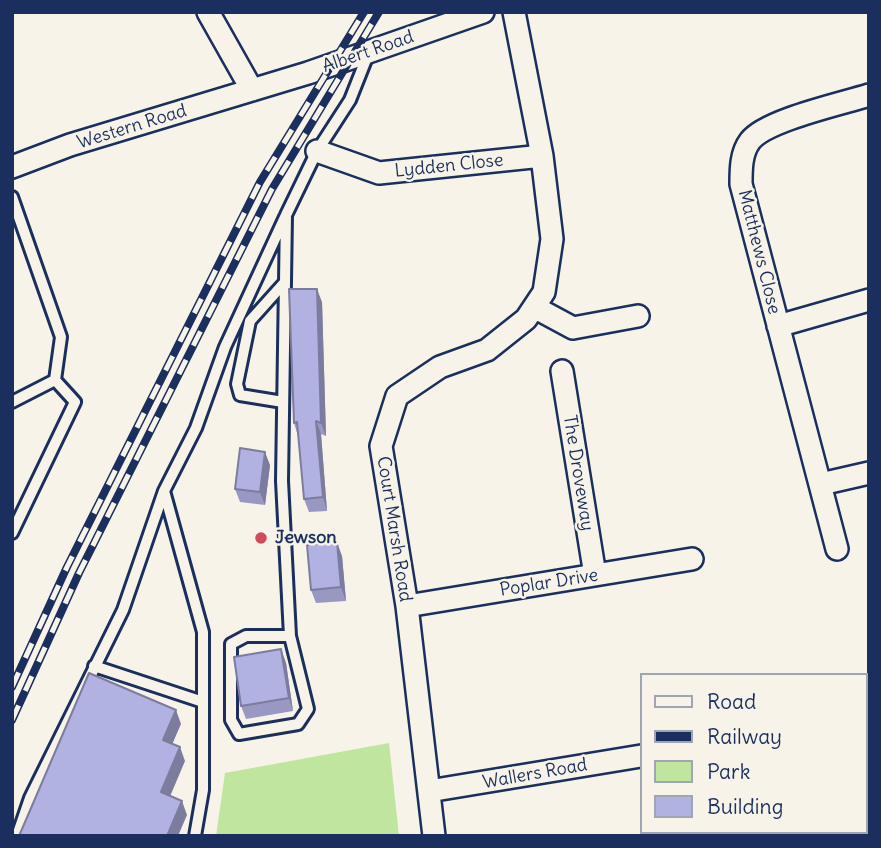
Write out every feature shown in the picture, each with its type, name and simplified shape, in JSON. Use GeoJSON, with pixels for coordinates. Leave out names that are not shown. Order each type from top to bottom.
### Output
{"type":"FeatureCollection","features":[{"type":"Feature","properties":{"kind":"street"},"geometry":{"type":"LineString","coordinates":[[208,12],[252,90]]}},
{"type":"Feature","properties":{"kind":"street","name":"Albert Road"},"geometry":{"type":"LineString","coordinates":[[252,90],[483,12]]}},
{"type":"Feature","properties":{"kind":"street","name":"Court Marsh Road"},"geometry":{"type":"LineString","coordinates":[[435,836],[407,606],[381,446],[397,396],[440,368],[486,350],[526,319],[544,292],[552,239],[542,156],[514,12]]}},
{"type":"Feature","properties":{"kind":"street","name":"Western Road"},"geometry":{"type":"LineString","coordinates":[[12,167],[70,145],[252,90]]}},
{"type":"Feature","properties":{"kind":"street","name":"Matthews Close"},"geometry":{"type":"LineString","coordinates":[[837,550],[741,184],[742,158],[750,141],[764,128],[869,95]]}},
{"type":"Feature","properties":{"kind":"street","name":"Lydden Close"},"geometry":{"type":"LineString","coordinates":[[317,151],[379,173],[542,156]]}},
{"type":"Feature","properties":{"kind":"street","name":"Matthews Close"},"geometry":{"type":"LineString","coordinates":[[778,326],[869,300]]}},
{"type":"Feature","properties":{"kind":"street"},"geometry":{"type":"LineString","coordinates":[[534,307],[573,328],[638,316]]}},
{"type":"Feature","properties":{"kind":"street","name":"The Droveway"},"geometry":{"type":"LineString","coordinates":[[562,371],[595,575]]}},
{"type":"Feature","properties":{"kind":"street"},"geometry":{"type":"LineString","coordinates":[[821,484],[869,473]]}},
{"type":"Feature","properties":{"kind":"street","name":"Poplar Drive"},"geometry":{"type":"LineString","coordinates":[[407,606],[692,559]]}},
{"type":"Feature","properties":{"kind":"street","name":"Wallers Road"},"geometry":{"type":"LineString","coordinates":[[429,791],[640,756]]}},
{"type":"Feature","properties":{"kind":"lane"},"geometry":{"type":"LineString","coordinates":[[17,836],[30,797],[122,610],[164,491],[196,428],[225,347],[317,151],[350,100],[369,52]]}},
{"type":"Feature","properties":{"kind":"lane"},"geometry":{"type":"LineString","coordinates":[[12,197],[61,337],[55,380]]}},
{"type":"Feature","properties":{"kind":"lane"},"geometry":{"type":"LineString","coordinates":[[286,215],[282,481],[290,636],[308,709],[298,724],[239,734],[231,720],[231,644],[246,636],[290,636]]}},
{"type":"Feature","properties":{"kind":"lane"},"geometry":{"type":"LineString","coordinates":[[283,402],[240,395],[237,384],[250,321],[285,282]]}},
{"type":"Feature","properties":{"kind":"lane"},"geometry":{"type":"LineString","coordinates":[[12,402],[55,380]]}},
{"type":"Feature","properties":{"kind":"lane"},"geometry":{"type":"LineString","coordinates":[[12,533],[75,402],[55,380]]}},
{"type":"Feature","properties":{"kind":"lane"},"geometry":{"type":"LineString","coordinates":[[164,491],[203,632],[203,790],[195,836]]}},
{"type":"Feature","properties":{"kind":"lane"},"geometry":{"type":"LineString","coordinates":[[94,666],[203,702]]}},
{"type":"Feature","properties":{"kind":"green space"},"geometry":{"type":"Polygon","coordinates":[[[389,743],[399,836],[216,836],[225,773],[389,743]]]}},
{"type":"Feature","properties":{"kind":"building"},"geometry":{"type":"Polygon","coordinates":[[[289,289],[317,289],[321,423],[316,421],[323,497],[304,499],[297,422],[294,423],[289,289]]]}},
{"type":"Feature","properties":{"kind":"building"},"geometry":{"type":"Polygon","coordinates":[[[240,448],[265,452],[260,492],[235,489],[240,448]]]}},
{"type":"Feature","properties":{"kind":"building"},"geometry":{"type":"Polygon","coordinates":[[[337,542],[341,587],[311,590],[307,545],[337,542]]]}},
{"type":"Feature","properties":{"kind":"building"},"geometry":{"type":"Polygon","coordinates":[[[281,649],[289,698],[241,706],[234,657],[281,649]]]}},
{"type":"Feature","properties":{"kind":"building"},"geometry":{"type":"Polygon","coordinates":[[[89,673],[176,710],[163,740],[180,747],[161,792],[182,801],[167,836],[19,836],[89,673]]]}},
{"type":"Feature","properties":{"kind":"building"},"geometry":{"type":"Polygon","coordinates":[[[869,830],[869,836],[857,836],[867,834],[869,830]]]}},
{"type":"Feature","properties":{"kind":"railway"},"geometry":{"type":"LineString","coordinates":[[12,687],[67,567],[260,182],[364,12]]}},
{"type":"Feature","properties":{"kind":"railway"},"geometry":{"type":"LineString","coordinates":[[12,720],[79,573],[272,189],[379,12]]}},
{"type":"Feature","properties":{"kind":"place","name":"Jewson"},"geometry":{"type":"Point","coordinates":[261,538]}}]}
